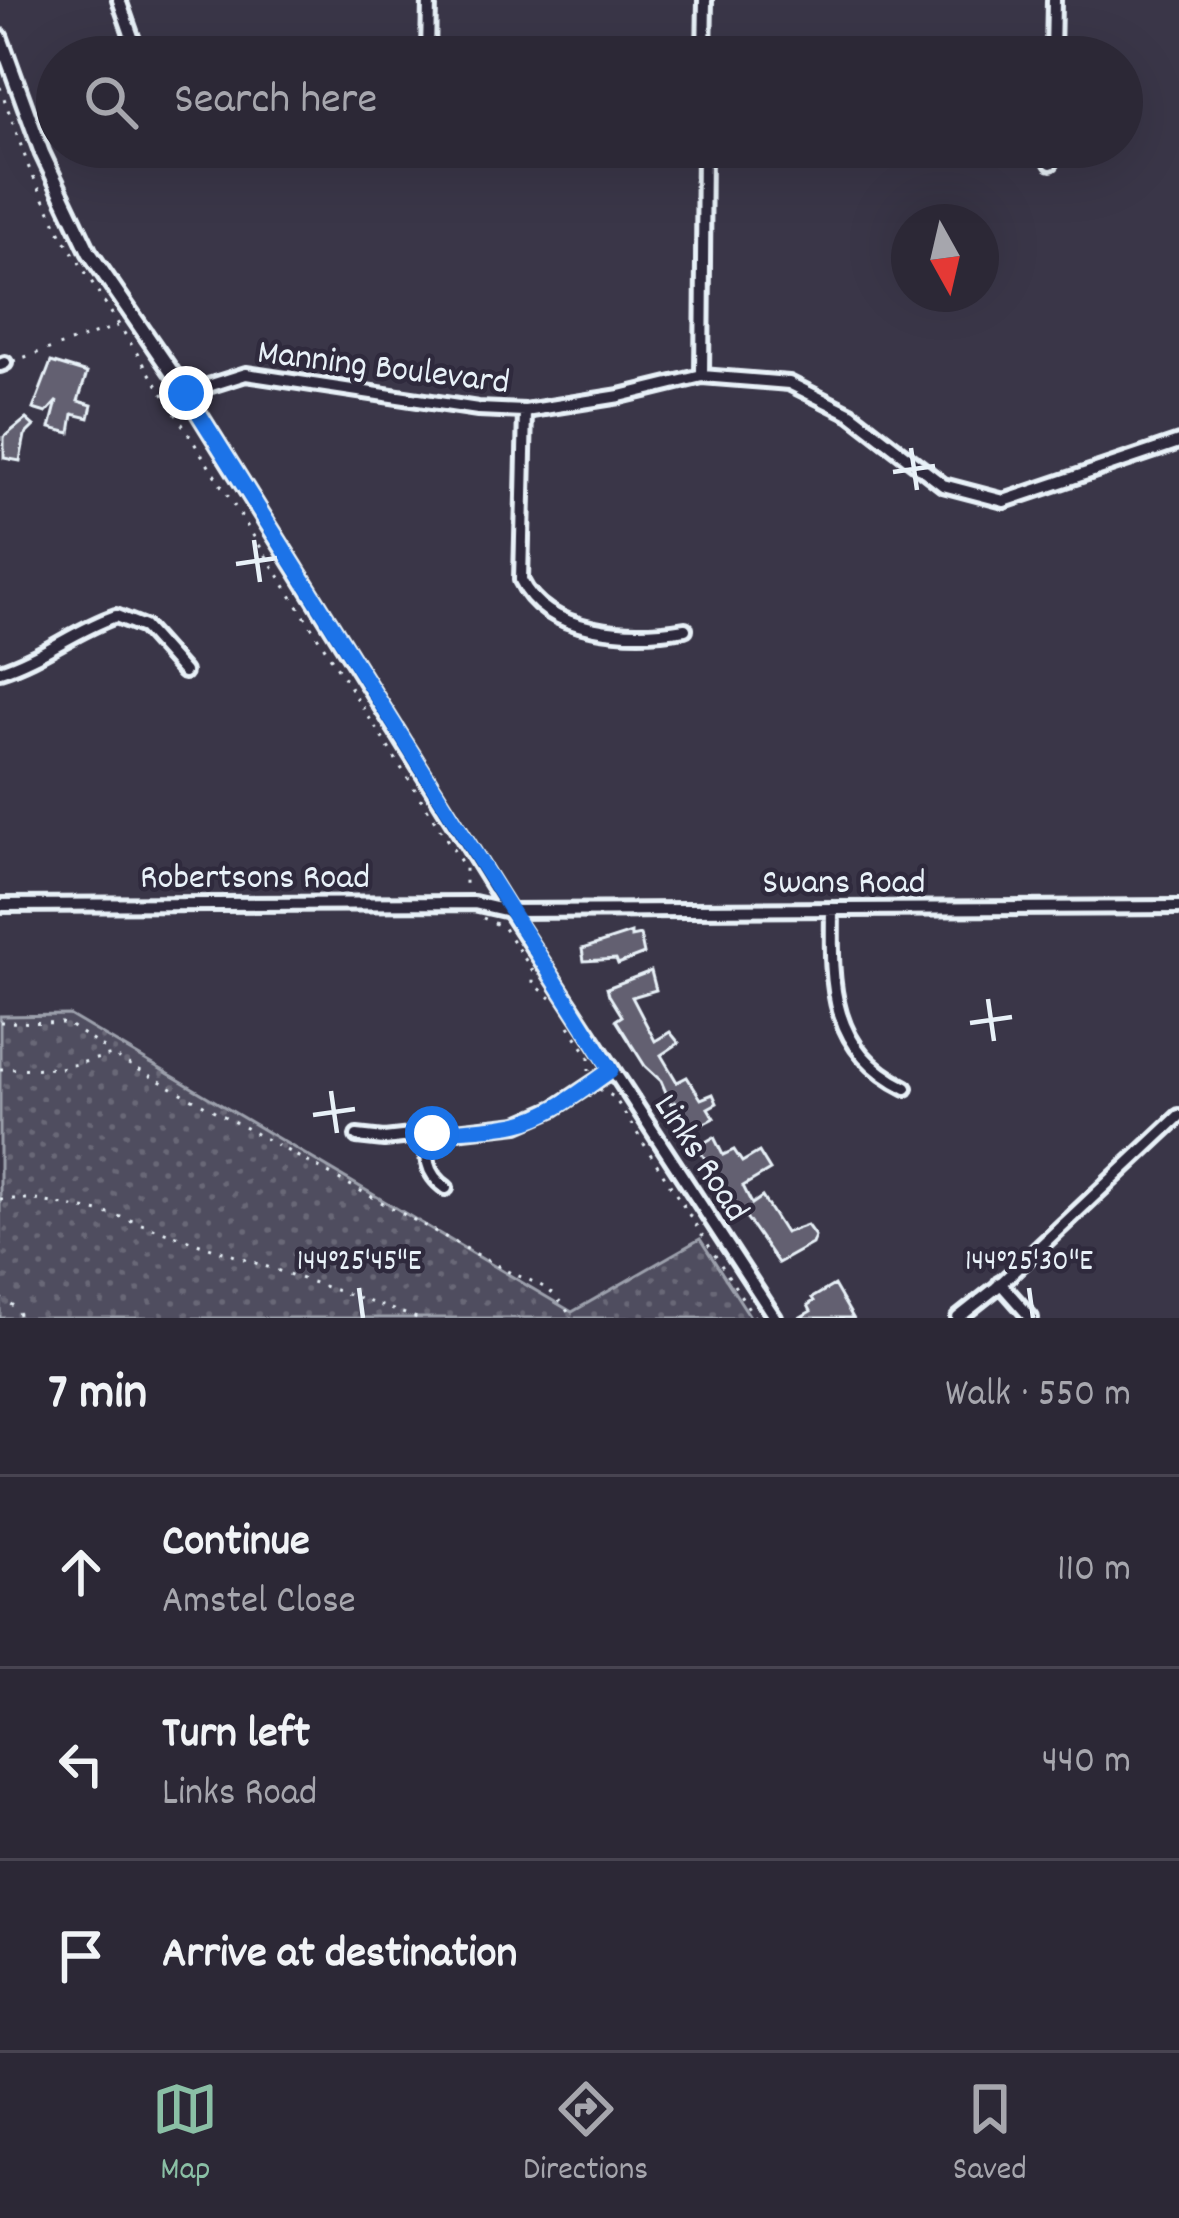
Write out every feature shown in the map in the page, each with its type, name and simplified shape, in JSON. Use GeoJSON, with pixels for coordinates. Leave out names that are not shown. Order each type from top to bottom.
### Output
{"type":"FeatureCollection","features":[{"type":"Feature","properties":{"kind":"street"},"geometry":{"type":"LineString","coordinates":[[119,0],[132,36]]}},
{"type":"Feature","properties":{"kind":"street"},"geometry":{"type":"LineString","coordinates":[[428,36],[429,0]]}},
{"type":"Feature","properties":{"kind":"street"},"geometry":{"type":"LineString","coordinates":[[704,36],[705,0]]}},
{"type":"Feature","properties":{"kind":"street"},"geometry":{"type":"LineString","coordinates":[[1053,36],[1054,0]]}},
{"type":"Feature","properties":{"kind":"street","name":"Links Road"},"geometry":{"type":"LineString","coordinates":[[0,38],[36,137]]}},
{"type":"Feature","properties":{"kind":"street","name":"Links Road"},"geometry":{"type":"LineString","coordinates":[[49,168],[89,252],[186,393],[509,911],[775,1318]]}},
{"type":"Feature","properties":{"kind":"street"},"geometry":{"type":"LineString","coordinates":[[702,376],[704,168]]}},
{"type":"Feature","properties":{"kind":"street","name":"Manning Boulevard"},"geometry":{"type":"LineString","coordinates":[[186,393],[246,374],[478,410],[525,411],[620,396],[702,376],[789,383],[851,413],[943,485],[1004,501],[1179,442]]}},
{"type":"Feature","properties":{"kind":"street"},"geometry":{"type":"LineString","coordinates":[[525,411],[521,580],[530,597],[550,613],[596,628],[644,636],[685,628]]}},
{"type":"Feature","properties":{"kind":"street"},"geometry":{"type":"LineString","coordinates":[[0,671],[32,661],[87,626],[116,616],[144,627],[184,672]]}},
{"type":"Feature","properties":{"kind":"street","name":"Robertsons Road"},"geometry":{"type":"LineString","coordinates":[[0,905],[474,903],[509,911]]}},
{"type":"Feature","properties":{"kind":"street","name":"Swans Road"},"geometry":{"type":"LineString","coordinates":[[509,911],[1179,907]]}},
{"type":"Feature","properties":{"kind":"street"},"geometry":{"type":"LineString","coordinates":[[832,909],[831,972],[846,1032],[861,1057],[906,1088]]}},
{"type":"Feature","properties":{"kind":"street"},"geometry":{"type":"LineString","coordinates":[[357,1136],[384,1139],[537,1118],[611,1070]]}},
{"type":"Feature","properties":{"kind":"street"},"geometry":{"type":"LineString","coordinates":[[958,1318],[1179,1116]]}},
{"type":"Feature","properties":{"kind":"street"},"geometry":{"type":"LineString","coordinates":[[432,1133],[428,1168],[433,1179],[446,1188]]}},
{"type":"Feature","properties":{"kind":"street"},"geometry":{"type":"LineString","coordinates":[[1000,1283],[1031,1318]]}},
{"type":"Feature","properties":{"kind":"path"},"geometry":{"type":"LineString","coordinates":[[0,87],[37,184],[62,234],[465,868],[463,887],[486,922],[503,927],[533,971],[533,983],[551,997]]}},
{"type":"Feature","properties":{"kind":"path"},"geometry":{"type":"LineString","coordinates":[[3,364],[120,326]]}},
{"type":"Feature","properties":{"kind":"path"},"geometry":{"type":"LineString","coordinates":[[563,1017],[589,1057],[589,1075],[602,1094],[614,1097],[755,1318]]}},
{"type":"Feature","properties":{"kind":"path"},"geometry":{"type":"LineString","coordinates":[[0,1022],[66,1023],[112,1054],[511,1273],[541,1283],[560,1296],[572,1318]]}},
{"type":"Feature","properties":{"kind":"path"},"geometry":{"type":"LineString","coordinates":[[0,1069],[60,1069],[112,1054]]}},
{"type":"Feature","properties":{"kind":"path"},"geometry":{"type":"LineString","coordinates":[[0,1199],[31,1199],[115,1215],[417,1318]]}},
{"type":"Feature","properties":{"kind":"path"},"geometry":{"type":"LineString","coordinates":[[0,1298],[17,1309],[20,1318]]}},
{"type":"Feature","properties":{"kind":"shaded area"},"geometry":{"type":"Polygon","coordinates":[[[69,1015],[572,1312],[700,1239],[751,1318],[0,1318],[0,1016],[69,1015]]]}},
{"type":"Feature","properties":{"kind":"building"},"geometry":{"type":"Polygon","coordinates":[[[51,362],[87,373],[78,401],[92,405],[89,418],[73,414],[70,433],[50,428],[57,401],[46,413],[33,409],[51,362]]]}},
{"type":"Feature","properties":{"kind":"building"},"geometry":{"type":"Polygon","coordinates":[[[26,419],[34,426],[25,435],[20,461],[4,458],[4,437],[26,419]]]}},
{"type":"Feature","properties":{"kind":"building"},"geometry":{"type":"Polygon","coordinates":[[[631,933],[631,937],[640,935],[644,954],[618,964],[616,959],[584,961],[582,949],[631,933]]]}},
{"type":"Feature","properties":{"kind":"building"},"geometry":{"type":"Polygon","coordinates":[[[651,971],[656,990],[632,997],[655,1041],[670,1032],[679,1043],[661,1055],[677,1082],[687,1077],[701,1099],[713,1094],[717,1103],[708,1108],[714,1118],[687,1132],[675,1102],[671,1104],[661,1081],[645,1066],[616,1020],[622,1016],[607,988],[651,971]]]}},
{"type":"Feature","properties":{"kind":"building"},"geometry":{"type":"Polygon","coordinates":[[[714,1137],[723,1155],[734,1150],[742,1162],[759,1152],[770,1170],[743,1186],[752,1204],[762,1197],[785,1233],[807,1225],[815,1236],[812,1244],[778,1263],[697,1147],[714,1137]]]}},
{"type":"Feature","properties":{"kind":"building"},"geometry":{"type":"Polygon","coordinates":[[[834,1285],[853,1318],[799,1318],[811,1311],[812,1298],[834,1285]]]}},
{"type":"Feature","properties":{"kind":"route"},"geometry":{"type":"LineString","coordinates":[[186,393],[611,1070],[537,1118],[432,1133]]}}]}
